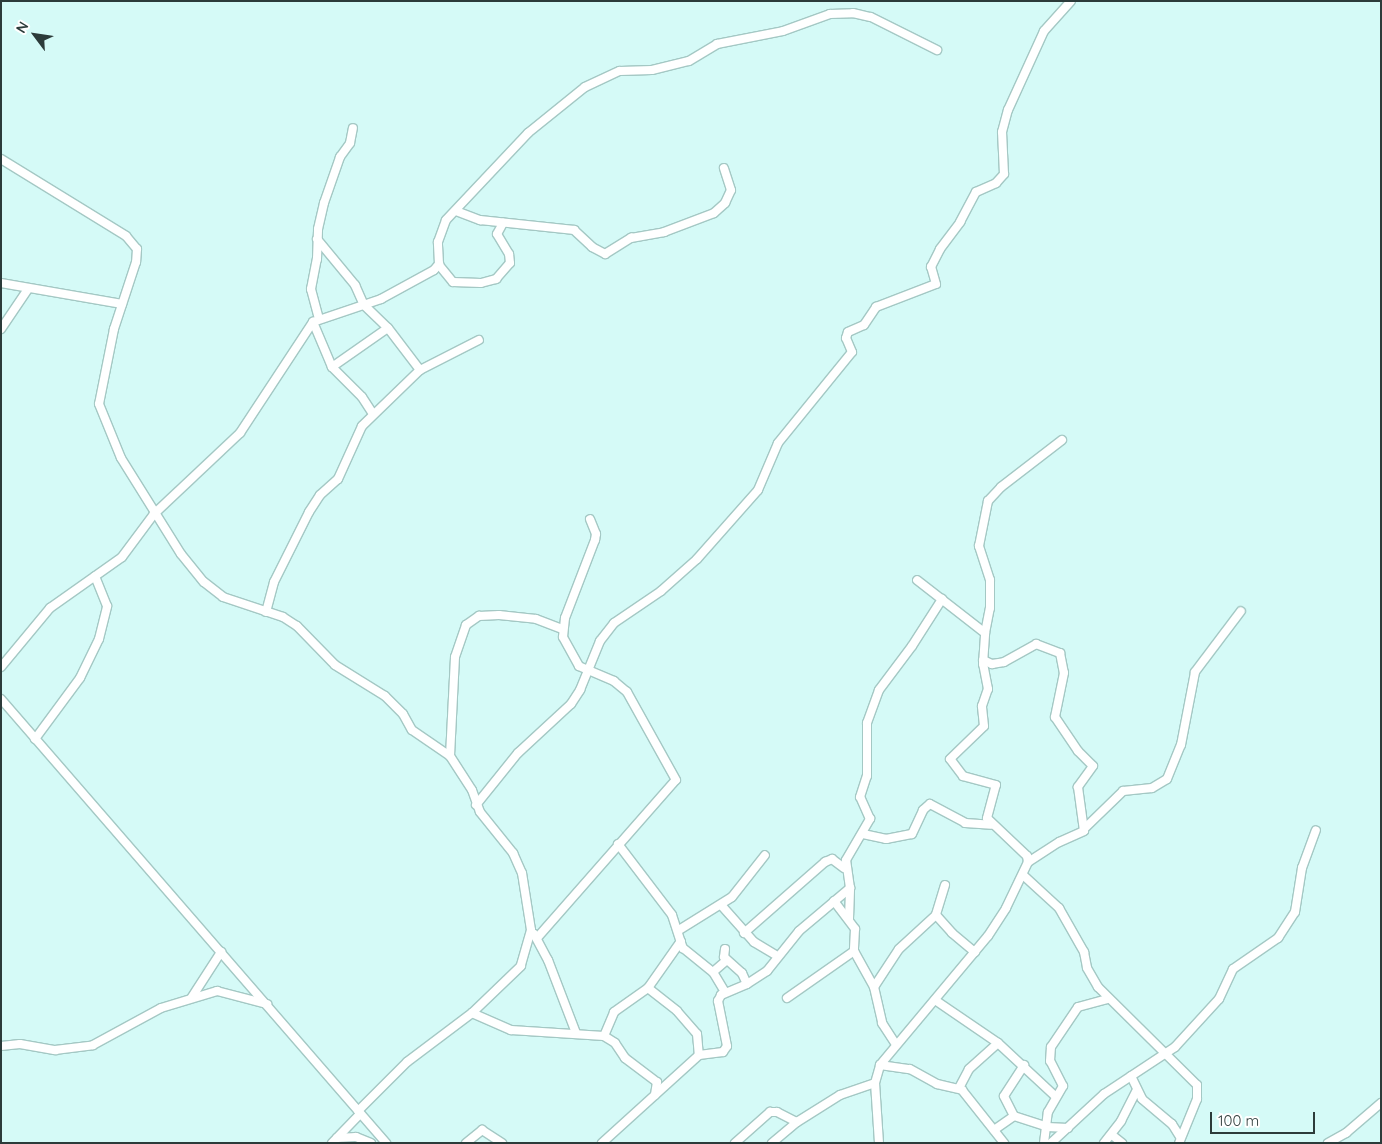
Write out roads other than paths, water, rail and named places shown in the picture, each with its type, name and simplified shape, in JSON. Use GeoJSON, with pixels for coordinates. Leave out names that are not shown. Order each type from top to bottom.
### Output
{"type":"FeatureCollection","features":[{"type":"Feature","properties":{"kind":"street"},"geometry":{"type":"LineString","coordinates":[[476,805],[518,753],[571,704],[600,641],[614,622],[661,591],[697,559],[758,490],[778,443],[852,352],[846,338],[848,332],[864,325],[876,307],[936,284],[932,267],[940,249],[960,222],[976,192],[1001,180],[1004,174],[1002,132],[1008,110],[1044,31],[1071,1]]}},
{"type":"Feature","properties":{"kind":"street"},"geometry":{"type":"LineString","coordinates":[[504,222],[497,234],[509,254],[510,263],[496,279],[481,283],[453,282],[439,265],[439,235],[446,220],[534,128],[585,87],[615,73],[677,65],[702,56],[717,44],[784,31],[830,14],[853,13],[871,17],[937,50]]}},
{"type":"Feature","properties":{"kind":"street"},"geometry":{"type":"LineString","coordinates":[[353,128],[350,143],[340,157],[324,203],[317,239],[311,289],[316,320],[332,368],[362,397],[373,414]]}},
{"type":"Feature","properties":{"kind":"street"},"geometry":{"type":"LineString","coordinates":[[1,160],[134,243],[136,262],[122,304],[99,404],[121,458],[154,514],[194,571],[213,590],[297,626],[335,665],[385,696],[403,714],[412,730],[450,756],[472,790],[476,805],[517,860],[524,882],[531,930],[521,966],[472,1013],[407,1062],[335,1140]]}},
{"type":"Feature","properties":{"kind":"street"},"geometry":{"type":"LineString","coordinates":[[456,211],[480,220],[574,230],[592,247],[605,254],[631,238],[664,232],[714,213],[725,203],[731,190],[724,168]]}},
{"type":"Feature","properties":{"kind":"street"},"geometry":{"type":"LineString","coordinates":[[317,239],[355,285],[364,305],[388,328],[420,370]]}},
{"type":"Feature","properties":{"kind":"street"},"geometry":{"type":"LineString","coordinates":[[1,667],[50,608],[128,551],[154,514],[245,427],[316,320],[364,305],[419,280],[439,265]]}},
{"type":"Feature","properties":{"kind":"street"},"geometry":{"type":"LineString","coordinates":[[1,283],[122,304]]}},
{"type":"Feature","properties":{"kind":"street"},"geometry":{"type":"LineString","coordinates":[[1,329],[28,289]]}},
{"type":"Feature","properties":{"kind":"street"},"geometry":{"type":"LineString","coordinates":[[332,368],[388,328]]}},
{"type":"Feature","properties":{"kind":"street"},"geometry":{"type":"LineString","coordinates":[[266,612],[274,582],[309,512],[320,495],[338,479],[358,431],[373,414],[420,370],[479,340]]}},
{"type":"Feature","properties":{"kind":"street"},"geometry":{"type":"LineString","coordinates":[[989,821],[996,785],[963,776],[950,759],[984,726],[982,706],[988,689],[983,660],[985,632],[990,608],[990,580],[979,546],[988,502],[1062,440]]}},
{"type":"Feature","properties":{"kind":"street"},"geometry":{"type":"LineString","coordinates":[[537,938],[676,780],[627,692],[614,681],[587,672],[572,659],[562,629],[596,540],[596,534],[590,519]]}},
{"type":"Feature","properties":{"kind":"street"},"geometry":{"type":"LineString","coordinates":[[34,739],[80,678],[99,638],[107,606],[94,576]]}},
{"type":"Feature","properties":{"kind":"street"},"geometry":{"type":"LineString","coordinates":[[917,580],[985,632]]}},
{"type":"Feature","properties":{"kind":"street"},"geometry":{"type":"LineString","coordinates":[[844,868],[870,819],[860,797],[867,776],[867,723],[879,690],[942,599]]}},
{"type":"Feature","properties":{"kind":"street"},"geometry":{"type":"LineString","coordinates":[[1028,862],[1059,842],[1080,834],[1123,791],[1152,788],[1167,779],[1181,745],[1195,672],[1241,612]]}},
{"type":"Feature","properties":{"kind":"street"},"geometry":{"type":"LineString","coordinates":[[450,756],[455,657],[462,633],[471,619],[479,616],[519,617],[562,629]]}},
{"type":"Feature","properties":{"kind":"street"},"geometry":{"type":"LineString","coordinates":[[984,674],[992,664],[1010,659],[1036,644],[1060,653],[1064,673],[1055,717],[1078,751],[1093,766],[1078,787],[1085,828]]}},
{"type":"Feature","properties":{"kind":"street"},"geometry":{"type":"LineString","coordinates":[[983,660],[992,664]]}},
{"type":"Feature","properties":{"kind":"street"},"geometry":{"type":"LineString","coordinates":[[1,699],[386,1143]]}},
{"type":"Feature","properties":{"kind":"street"},"geometry":{"type":"LineString","coordinates":[[863,834],[886,839],[912,834],[923,810],[930,804],[966,823],[980,824],[989,821]]}},
{"type":"Feature","properties":{"kind":"street"},"geometry":{"type":"LineString","coordinates":[[879,1143],[875,1083],[880,1065],[895,1043],[935,1000],[998,922],[1028,862],[1027,856],[989,821]]}},
{"type":"Feature","properties":{"kind":"street"},"geometry":{"type":"LineString","coordinates":[[1047,1129],[1053,1142],[1094,1101],[1165,1055],[1212,1008],[1233,969],[1278,938],[1295,912],[1302,868],[1316,830]]}},
{"type":"Feature","properties":{"kind":"street"},"geometry":{"type":"LineString","coordinates":[[618,844],[672,915],[687,953],[713,972],[725,992]]}},
{"type":"Feature","properties":{"kind":"street"},"geometry":{"type":"LineString","coordinates":[[679,930],[722,906],[742,888],[765,855]]}},
{"type":"Feature","properties":{"kind":"street"},"geometry":{"type":"LineString","coordinates":[[744,933],[832,858],[844,868],[850,888],[849,919]]}},
{"type":"Feature","properties":{"kind":"street"},"geometry":{"type":"LineString","coordinates":[[1023,875],[1059,908],[1084,952],[1091,977],[1108,999],[1193,1080],[1198,1092],[1179,1140]]}},
{"type":"Feature","properties":{"kind":"street"},"geometry":{"type":"LineString","coordinates":[[874,987],[899,949],[936,914],[945,885]]}},
{"type":"Feature","properties":{"kind":"street"},"geometry":{"type":"LineString","coordinates":[[602,1143],[666,1087],[699,1055],[723,1052],[727,1046],[718,1001],[725,992],[747,984],[766,971],[777,956],[834,900],[850,888]]}},
{"type":"Feature","properties":{"kind":"street"},"geometry":{"type":"LineString","coordinates":[[834,900],[849,919],[857,934],[854,950],[874,987],[882,1023],[895,1043]]}},
{"type":"Feature","properties":{"kind":"street"},"geometry":{"type":"LineString","coordinates":[[722,906],[744,933],[777,956]]}},
{"type":"Feature","properties":{"kind":"street"},"geometry":{"type":"LineString","coordinates":[[936,914],[952,933],[975,952]]}},
{"type":"Feature","properties":{"kind":"street"},"geometry":{"type":"LineString","coordinates":[[531,930],[537,938],[576,1033]]}},
{"type":"Feature","properties":{"kind":"street"},"geometry":{"type":"LineString","coordinates":[[604,1036],[614,1012],[648,988],[681,941]]}},
{"type":"Feature","properties":{"kind":"street"},"geometry":{"type":"LineString","coordinates":[[725,949],[727,960],[742,973],[747,984]]}},
{"type":"Feature","properties":{"kind":"street"},"geometry":{"type":"LineString","coordinates":[[787,998],[854,950]]}},
{"type":"Feature","properties":{"kind":"street"},"geometry":{"type":"LineString","coordinates":[[192,997],[221,952]]}},
{"type":"Feature","properties":{"kind":"street"},"geometry":{"type":"LineString","coordinates":[[713,972],[727,960]]}},
{"type":"Feature","properties":{"kind":"street"},"geometry":{"type":"LineString","coordinates":[[648,988],[677,1011],[697,1034],[699,1055]]}},
{"type":"Feature","properties":{"kind":"street"},"geometry":{"type":"LineString","coordinates":[[1,1046],[20,1044],[55,1050],[93,1045],[161,1008],[192,997],[226,991],[267,1004]]}},
{"type":"Feature","properties":{"kind":"street"},"geometry":{"type":"LineString","coordinates":[[1044,1143],[1048,1112],[1055,1096],[1063,1086],[1050,1061],[1055,1038],[1078,1007],[1108,999]]}},
{"type":"Feature","properties":{"kind":"street"},"geometry":{"type":"LineString","coordinates":[[935,1000],[998,1043],[1024,1065],[1055,1096]]}},
{"type":"Feature","properties":{"kind":"street"},"geometry":{"type":"LineString","coordinates":[[472,1013],[512,1030],[604,1036],[615,1044],[625,1058],[666,1087]]}},
{"type":"Feature","properties":{"kind":"street"},"geometry":{"type":"LineString","coordinates":[[958,1088],[969,1069],[998,1043]]}},
{"type":"Feature","properties":{"kind":"street"},"geometry":{"type":"LineString","coordinates":[[880,1065],[910,1069],[937,1084],[958,1088],[1004,1143]]}},
{"type":"Feature","properties":{"kind":"street"},"geometry":{"type":"LineString","coordinates":[[1024,1065],[1004,1096],[1014,1116],[1047,1129],[1068,1128]]}},
{"type":"Feature","properties":{"kind":"street"},"geometry":{"type":"LineString","coordinates":[[1131,1076],[1137,1090],[1149,1106],[1172,1124],[1179,1140]]}},
{"type":"Feature","properties":{"kind":"street"},"geometry":{"type":"LineString","coordinates":[[655,1095],[657,1082]]}},
{"type":"Feature","properties":{"kind":"street"},"geometry":{"type":"LineString","coordinates":[[772,1143],[797,1122],[840,1095],[875,1083]]}},
{"type":"Feature","properties":{"kind":"street"},"geometry":{"type":"LineString","coordinates":[[1104,1143],[1112,1135],[1137,1090]]}},
{"type":"Feature","properties":{"kind":"street"},"geometry":{"type":"LineString","coordinates":[[1328,1143],[1346,1133],[1381,1103]]}},
{"type":"Feature","properties":{"kind":"street"},"geometry":{"type":"LineString","coordinates":[[739,1142],[770,1112],[777,1112],[797,1122]]}},
{"type":"Feature","properties":{"kind":"street"},"geometry":{"type":"LineString","coordinates":[[994,1130],[1014,1116]]}},
{"type":"Feature","properties":{"kind":"street"},"geometry":{"type":"LineString","coordinates":[[466,1143],[482,1130],[498,1141]]}},
{"type":"Feature","properties":{"kind":"street"},"geometry":{"type":"LineString","coordinates":[[1112,1135],[1122,1143]]}},
{"type":"Feature","properties":{"kind":"street"},"geometry":{"type":"LineString","coordinates":[[335,1140],[356,1137],[371,1143]]}}]}
